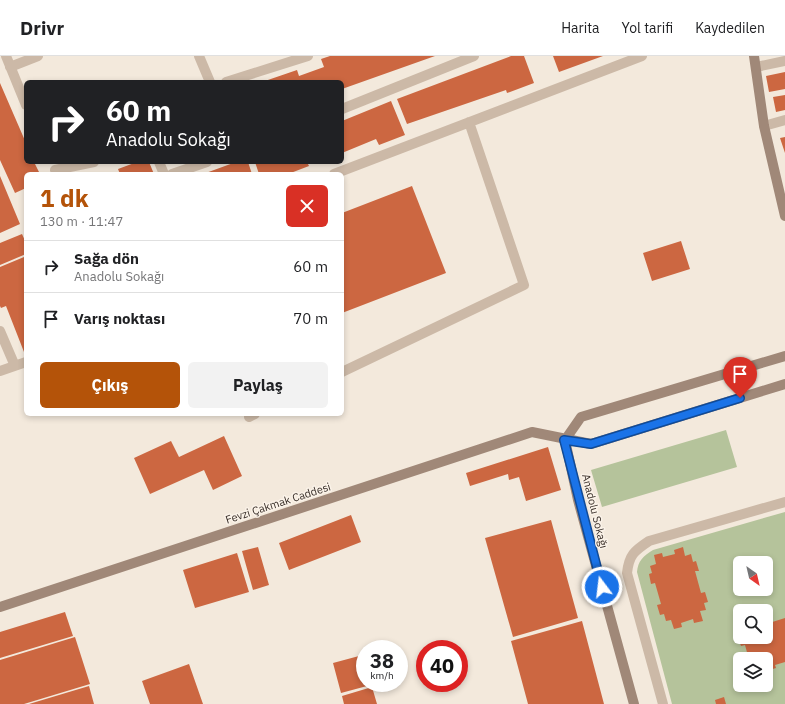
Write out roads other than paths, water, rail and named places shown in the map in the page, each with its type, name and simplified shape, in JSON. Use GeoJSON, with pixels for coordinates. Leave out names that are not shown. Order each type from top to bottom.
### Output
{"type":"FeatureCollection","features":[{"type":"Feature","properties":{"kind":"street"},"geometry":{"type":"LineString","coordinates":[[6,56],[24,100]]}},
{"type":"Feature","properties":{"kind":"street"},"geometry":{"type":"LineString","coordinates":[[10,67],[38,56]]}},
{"type":"Feature","properties":{"kind":"street"},"geometry":{"type":"LineString","coordinates":[[200,56],[209,80]]}},
{"type":"Feature","properties":{"kind":"street"},"geometry":{"type":"LineString","coordinates":[[344,108],[474,56]]}},
{"type":"Feature","properties":{"kind":"street"},"geometry":{"type":"LineString","coordinates":[[339,172],[642,56]]}},
{"type":"Feature","properties":{"kind":"street"},"geometry":{"type":"LineString","coordinates":[[754,56],[764,126],[785,216]]}},
{"type":"Feature","properties":{"kind":"street"},"geometry":{"type":"LineString","coordinates":[[232,80],[305,57]]}},
{"type":"Feature","properties":{"kind":"street"},"geometry":{"type":"LineString","coordinates":[[756,67],[785,61]]}},
{"type":"Feature","properties":{"kind":"street"},"geometry":{"type":"LineString","coordinates":[[764,126],[785,120]]}},
{"type":"Feature","properties":{"kind":"street"},"geometry":{"type":"LineString","coordinates":[[344,371],[524,285],[469,122]]}},
{"type":"Feature","properties":{"kind":"street"},"geometry":{"type":"LineString","coordinates":[[54,169],[83,164]]}},
{"type":"Feature","properties":{"kind":"street"},"geometry":{"type":"LineString","coordinates":[[178,172],[201,164]]}},
{"type":"Feature","properties":{"kind":"street"},"geometry":{"type":"LineString","coordinates":[[0,332],[15,366]]}},
{"type":"Feature","properties":{"kind":"street"},"geometry":{"type":"LineString","coordinates":[[785,356],[581,417],[564,440],[591,444],[785,384]]}},
{"type":"Feature","properties":{"kind":"street"},"geometry":{"type":"LineString","coordinates":[[0,371],[24,363]]}},
{"type":"Feature","properties":{"kind":"street","name":"Fevzi Çakmak Caddesi"},"geometry":{"type":"LineString","coordinates":[[0,606],[532,432],[564,440]]}},
{"type":"Feature","properties":{"kind":"street","name":"Anadolu Sokağı"},"geometry":{"type":"LineString","coordinates":[[564,440],[578,500],[634,704]]}},
{"type":"Feature","properties":{"kind":"street"},"geometry":{"type":"LineString","coordinates":[[663,704],[627,573],[629,560],[637,548],[649,541],[785,502]]}}]}
